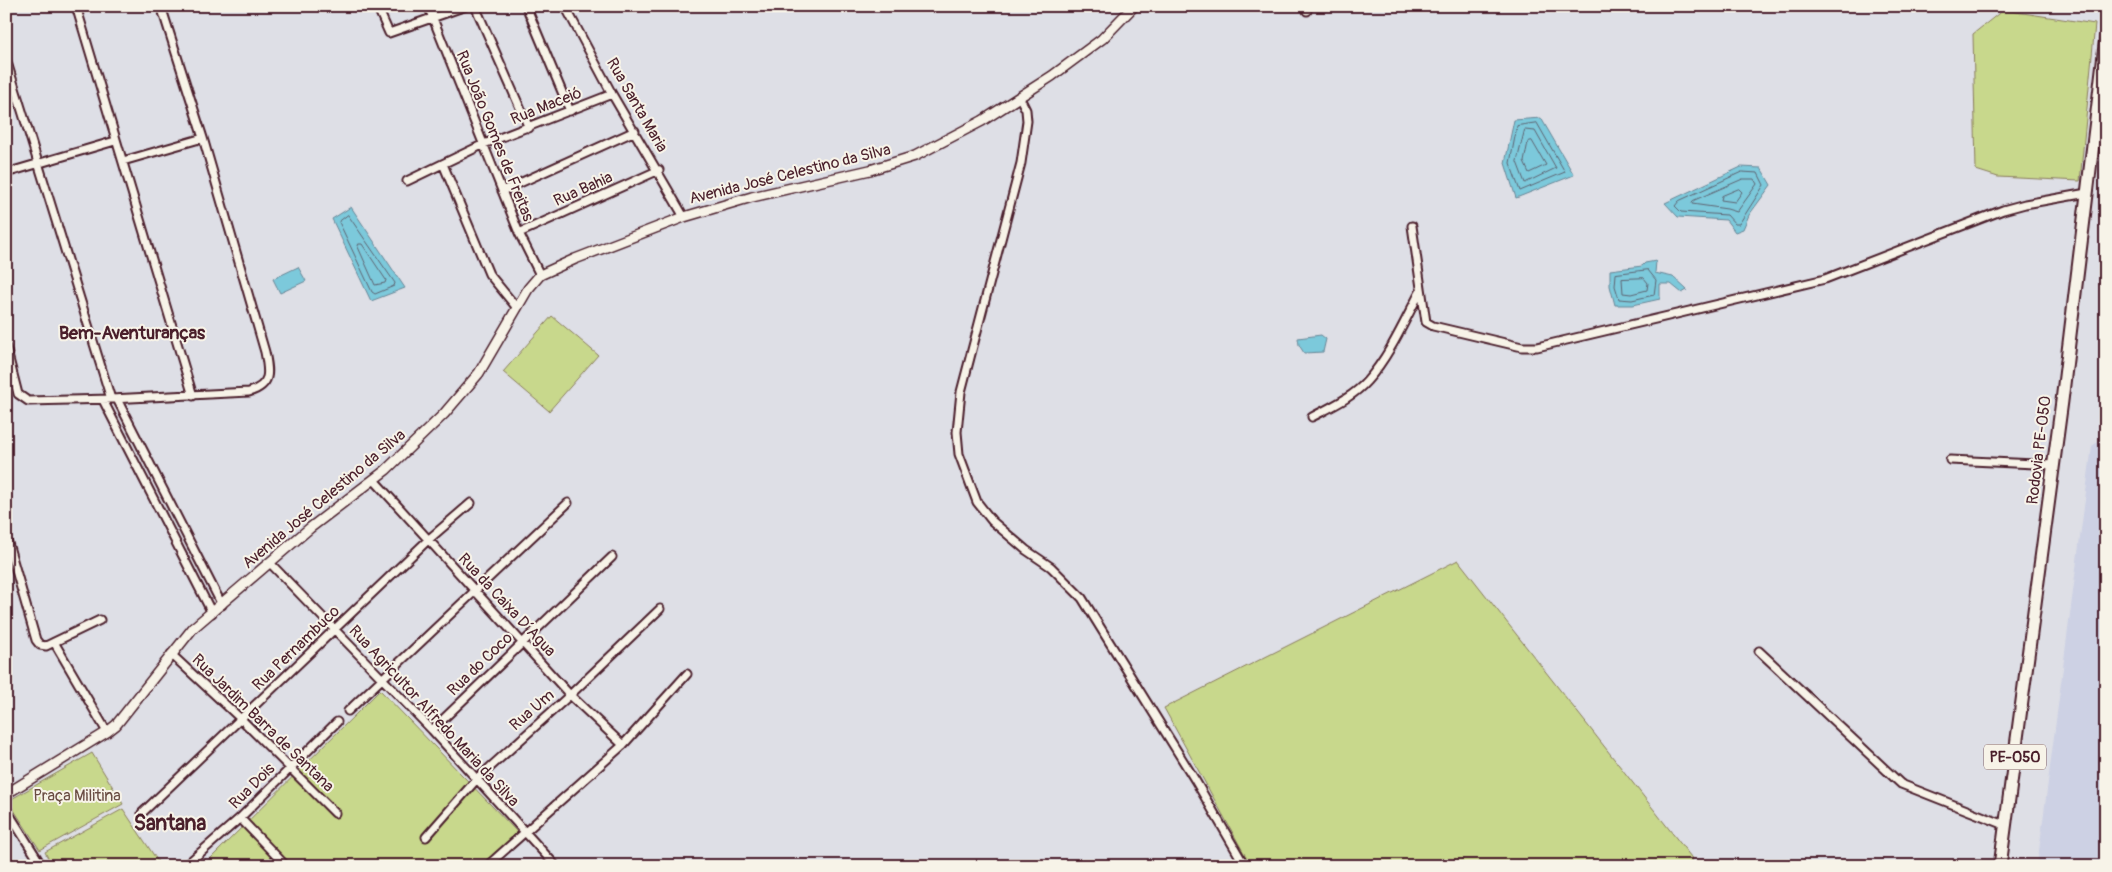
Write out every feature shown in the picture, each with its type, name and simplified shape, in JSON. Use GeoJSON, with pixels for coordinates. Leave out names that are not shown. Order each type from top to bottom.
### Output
{"type":"FeatureCollection","features":[{"type":"Feature","properties":{"kind":"main road","name":"Rodovia PE-050"},"geometry":{"type":"LineString","coordinates":[[2000,866],[2054,465],[2106,37]]}},
{"type":"Feature","properties":{"kind":"street"},"geometry":{"type":"LineString","coordinates":[[76,6],[193,396]]}},
{"type":"Feature","properties":{"kind":"street"},"geometry":{"type":"LineString","coordinates":[[6,346],[18,394],[23,399],[44,401],[103,400],[193,396],[249,392],[261,388],[265,384],[268,367],[202,138],[161,6]]}},
{"type":"Feature","properties":{"kind":"street"},"geometry":{"type":"LineString","coordinates":[[377,6],[389,33],[466,6]]}},
{"type":"Feature","properties":{"kind":"street","name":"Rua João Gomes de Freitas"},"geometry":{"type":"LineString","coordinates":[[428,6],[519,233],[540,275]]}},
{"type":"Feature","properties":{"kind":"street"},"geometry":{"type":"LineString","coordinates":[[475,6],[529,128]]}},
{"type":"Feature","properties":{"kind":"street"},"geometry":{"type":"LineString","coordinates":[[526,6],[570,111]]}},
{"type":"Feature","properties":{"kind":"street","name":"Rua Santa Maria"},"geometry":{"type":"LineString","coordinates":[[565,6],[612,94],[659,170],[684,217]]}},
{"type":"Feature","properties":{"kind":"street","name":"Avenida José Celestino da Silva"},"geometry":{"type":"LineString","coordinates":[[6,794],[116,725],[184,637],[310,528],[374,480],[401,456],[460,398],[494,351],[528,289],[540,275],[575,259],[684,217],[752,196],[870,170],[915,156],[982,122],[1020,98],[1102,39],[1134,6]]}},
{"type":"Feature","properties":{"kind":"street"},"geometry":{"type":"LineString","coordinates":[[6,59],[37,164],[114,399],[222,605]]}},
{"type":"Feature","properties":{"kind":"street","name":"Rua Maceió"},"geometry":{"type":"LineString","coordinates":[[407,181],[484,144],[612,94]]}},
{"type":"Feature","properties":{"kind":"street"},"geometry":{"type":"LineString","coordinates":[[1020,98],[1026,110],[1027,121],[1021,163],[961,392],[957,432],[959,454],[977,502],[992,521],[1064,578],[1088,607],[1196,780],[1245,866]]}},
{"type":"Feature","properties":{"kind":"street"},"geometry":{"type":"LineString","coordinates":[[502,191],[636,131]]}},
{"type":"Feature","properties":{"kind":"street"},"geometry":{"type":"LineString","coordinates":[[123,161],[202,138]]}},
{"type":"Feature","properties":{"kind":"street"},"geometry":{"type":"LineString","coordinates":[[6,173],[115,141]]}},
{"type":"Feature","properties":{"kind":"street"},"geometry":{"type":"LineString","coordinates":[[443,164],[489,274],[517,308]]}},
{"type":"Feature","properties":{"kind":"street","name":"Rua Bahia"},"geometry":{"type":"LineString","coordinates":[[519,233],[659,170]]}},
{"type":"Feature","properties":{"kind":"street"},"geometry":{"type":"LineString","coordinates":[[1412,226],[1424,318],[1433,326],[1522,347],[1544,347],[1825,279],[2002,210],[2087,193]]}},
{"type":"Feature","properties":{"kind":"street"},"geometry":{"type":"LineString","coordinates":[[1312,416],[1340,402],[1366,382],[1389,349],[1421,292]]}},
{"type":"Feature","properties":{"kind":"street"},"geometry":{"type":"LineString","coordinates":[[103,400],[212,613]]}},
{"type":"Feature","properties":{"kind":"street"},"geometry":{"type":"LineString","coordinates":[[1950,460],[2054,465]]}},
{"type":"Feature","properties":{"kind":"street","name":"Rua da Caixa D´Agua"},"geometry":{"type":"LineString","coordinates":[[374,480],[523,641],[570,695],[623,744]]}},
{"type":"Feature","properties":{"kind":"street","name":"Rua Pernambuco"},"geometry":{"type":"LineString","coordinates":[[142,813],[242,720],[428,540],[471,503]]}},
{"type":"Feature","properties":{"kind":"street"},"geometry":{"type":"LineString","coordinates":[[348,711],[568,503]]}},
{"type":"Feature","properties":{"kind":"street"},"geometry":{"type":"LineString","coordinates":[[8,543],[36,640],[40,645],[46,646],[100,620]]}},
{"type":"Feature","properties":{"kind":"street","name":"Rua do Coco"},"geometry":{"type":"LineString","coordinates":[[432,730],[612,556]]}},
{"type":"Feature","properties":{"kind":"street","name":"Rua Agricultor Alfredo Maria da Silva"},"geometry":{"type":"LineString","coordinates":[[270,563],[432,730],[556,866]]}},
{"type":"Feature","properties":{"kind":"street","name":"Rua Um"},"geometry":{"type":"LineString","coordinates":[[426,837],[476,780],[570,695],[660,608]]}},
{"type":"Feature","properties":{"kind":"street"},"geometry":{"type":"LineString","coordinates":[[54,642],[107,732]]}},
{"type":"Feature","properties":{"kind":"street"},"geometry":{"type":"LineString","coordinates":[[1759,651],[1901,784],[2006,825]]}},
{"type":"Feature","properties":{"kind":"street","name":"Rua Jardim Barra de Santana"},"geometry":{"type":"LineString","coordinates":[[172,654],[242,720],[335,813]]}},
{"type":"Feature","properties":{"kind":"street"},"geometry":{"type":"LineString","coordinates":[[487,866],[623,744],[687,674]]}},
{"type":"Feature","properties":{"kind":"street","name":"Rua Dois"},"geometry":{"type":"LineString","coordinates":[[185,866],[240,818],[337,722]]}},
{"type":"Feature","properties":{"kind":"street"},"geometry":{"type":"LineString","coordinates":[[6,809],[42,866]]}},
{"type":"Feature","properties":{"kind":"street"},"geometry":{"type":"LineString","coordinates":[[240,818],[286,866]]}},
{"type":"Feature","properties":{"kind":"shaded area"},"geometry":{"type":"Polygon","coordinates":[[[2106,436],[2106,866],[2037,866],[2092,446],[2106,436]]]}},
{"type":"Feature","properties":{"kind":"green space"},"geometry":{"type":"Polygon","coordinates":[[[2003,10],[2095,24],[2080,181],[1998,177],[1976,170],[1973,34],[2003,10]]]}},
{"type":"Feature","properties":{"kind":"green space"},"geometry":{"type":"Polygon","coordinates":[[[552,316],[598,355],[549,411],[503,372],[552,316]]]}},
{"type":"Feature","properties":{"kind":"green space"},"geometry":{"type":"Polygon","coordinates":[[[1458,560],[1691,857],[1694,866],[1251,866],[1164,708],[1458,560]]]}},
{"type":"Feature","properties":{"kind":"green space"},"geometry":{"type":"Polygon","coordinates":[[[380,690],[518,833],[481,866],[203,866],[380,690]]]}},
{"type":"Feature","properties":{"kind":"green space","name":"Praça Militina"},"geometry":{"type":"Polygon","coordinates":[[[92,753],[123,804],[40,850],[8,801],[92,753]]]}},
{"type":"Feature","properties":{"kind":"green space"},"geometry":{"type":"Polygon","coordinates":[[[123,809],[161,866],[52,866],[45,852],[123,809]]]}},
{"type":"Feature","properties":{"kind":"water"},"geometry":{"type":"Polygon","coordinates":[[[1541,118],[1574,175],[1516,198],[1505,163],[1514,120],[1541,118]]]}},
{"type":"Feature","properties":{"kind":"water"},"geometry":{"type":"Polygon","coordinates":[[[1741,167],[1761,168],[1771,185],[1749,215],[1743,229],[1735,232],[1726,220],[1678,217],[1665,203],[1741,167]]]}},
{"type":"Feature","properties":{"kind":"water"},"geometry":{"type":"Polygon","coordinates":[[[351,207],[405,288],[371,301],[332,219],[351,207]]]}},
{"type":"Feature","properties":{"kind":"water"},"geometry":{"type":"Polygon","coordinates":[[[1656,261],[1655,273],[1673,277],[1687,290],[1682,293],[1671,284],[1660,284],[1660,299],[1633,305],[1615,305],[1610,286],[1610,270],[1642,266],[1645,263],[1656,261]]]}},
{"type":"Feature","properties":{"kind":"water"},"geometry":{"type":"Polygon","coordinates":[[[298,267],[306,281],[280,293],[273,279],[298,267]]]}},
{"type":"Feature","properties":{"kind":"water"},"geometry":{"type":"Polygon","coordinates":[[[1321,335],[1326,339],[1323,352],[1304,353],[1299,345],[1298,338],[1321,335]]]}},
{"type":"Feature","properties":{"kind":"district","name":"Bem-Aventuranças"},"geometry":{"type":"Point","coordinates":[132,333]}},
{"type":"Feature","properties":{"kind":"district","name":"Santana"},"geometry":{"type":"Point","coordinates":[170,823]}}]}
